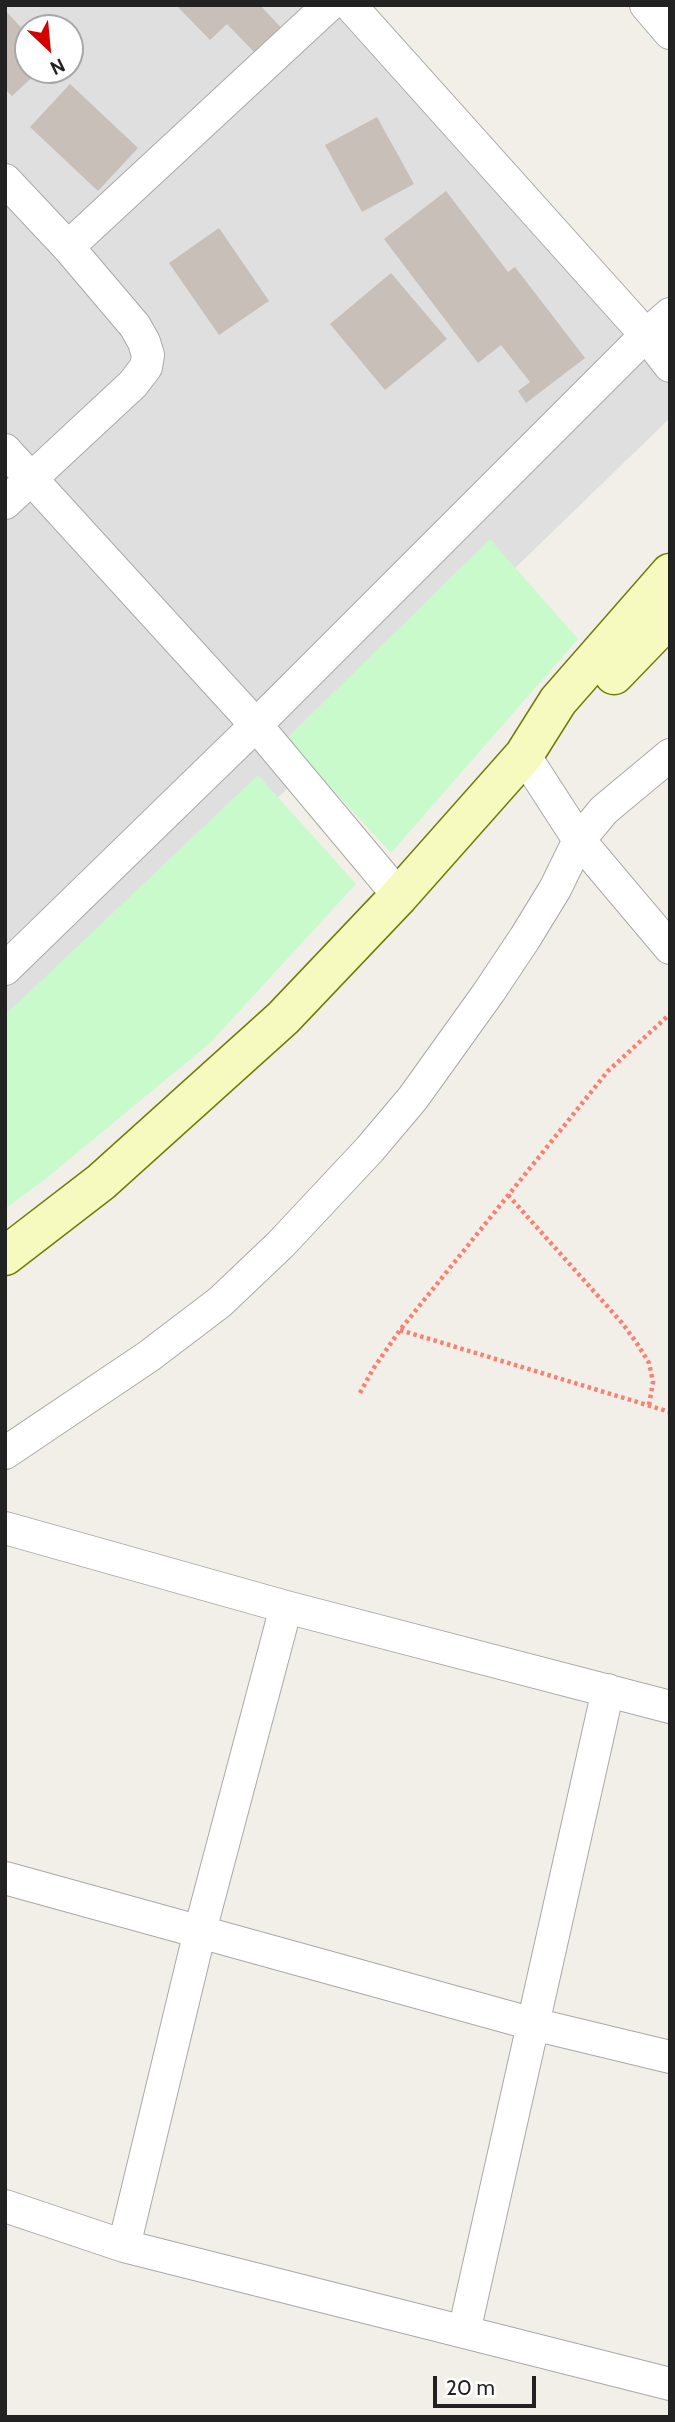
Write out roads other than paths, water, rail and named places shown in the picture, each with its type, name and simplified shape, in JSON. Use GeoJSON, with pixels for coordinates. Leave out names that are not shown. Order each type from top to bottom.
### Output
{"type":"FeatureCollection","features":[{"type":"Feature","properties":{"kind":"main road"},"geometry":{"type":"LineString","coordinates":[[5,1256],[101,1182],[284,1018],[399,896],[524,755],[558,701],[670,573]]}},
{"type":"Feature","properties":{"kind":"main road"},"geometry":{"type":"LineString","coordinates":[[524,755],[574,715],[670,617]]}},
{"type":"Feature","properties":{"kind":"street"},"geometry":{"type":"LineString","coordinates":[[68,247],[329,5]]}},
{"type":"Feature","properties":{"kind":"street"},"geometry":{"type":"LineString","coordinates":[[351,5],[646,335],[670,366]]}},
{"type":"Feature","properties":{"kind":"street"},"geometry":{"type":"LineString","coordinates":[[646,5],[670,33]]}},
{"type":"Feature","properties":{"kind":"street"},"geometry":{"type":"LineString","coordinates":[[5,180],[68,247],[135,326],[148,355],[146,367],[133,384],[5,503]]}},
{"type":"Feature","properties":{"kind":"street"},"geometry":{"type":"LineString","coordinates":[[5,970],[670,314]]}},
{"type":"Feature","properties":{"kind":"street"},"geometry":{"type":"LineString","coordinates":[[5,450],[256,725],[399,896]]}},
{"type":"Feature","properties":{"kind":"street"},"geometry":{"type":"LineString","coordinates":[[524,755],[579,840],[670,948]]}},
{"type":"Feature","properties":{"kind":"street"},"geometry":{"type":"LineString","coordinates":[[5,1452],[149,1356],[220,1301],[326,1197],[413,1098],[489,992],[555,889],[579,840],[604,810],[670,755]]}},
{"type":"Feature","properties":{"kind":"street"},"geometry":{"type":"LineString","coordinates":[[5,1528],[286,1607],[670,1707]]}},
{"type":"Feature","properties":{"kind":"street"},"geometry":{"type":"LineString","coordinates":[[124,2246],[200,1931],[286,1607]]}},
{"type":"Feature","properties":{"kind":"street"},"geometry":{"type":"LineString","coordinates":[[464,2332],[608,1690]]}},
{"type":"Feature","properties":{"kind":"street"},"geometry":{"type":"LineString","coordinates":[[5,1878],[534,2024],[670,2057]]}},
{"type":"Feature","properties":{"kind":"street"},"geometry":{"type":"LineString","coordinates":[[5,2206],[124,2246],[670,2384]]}}]}
